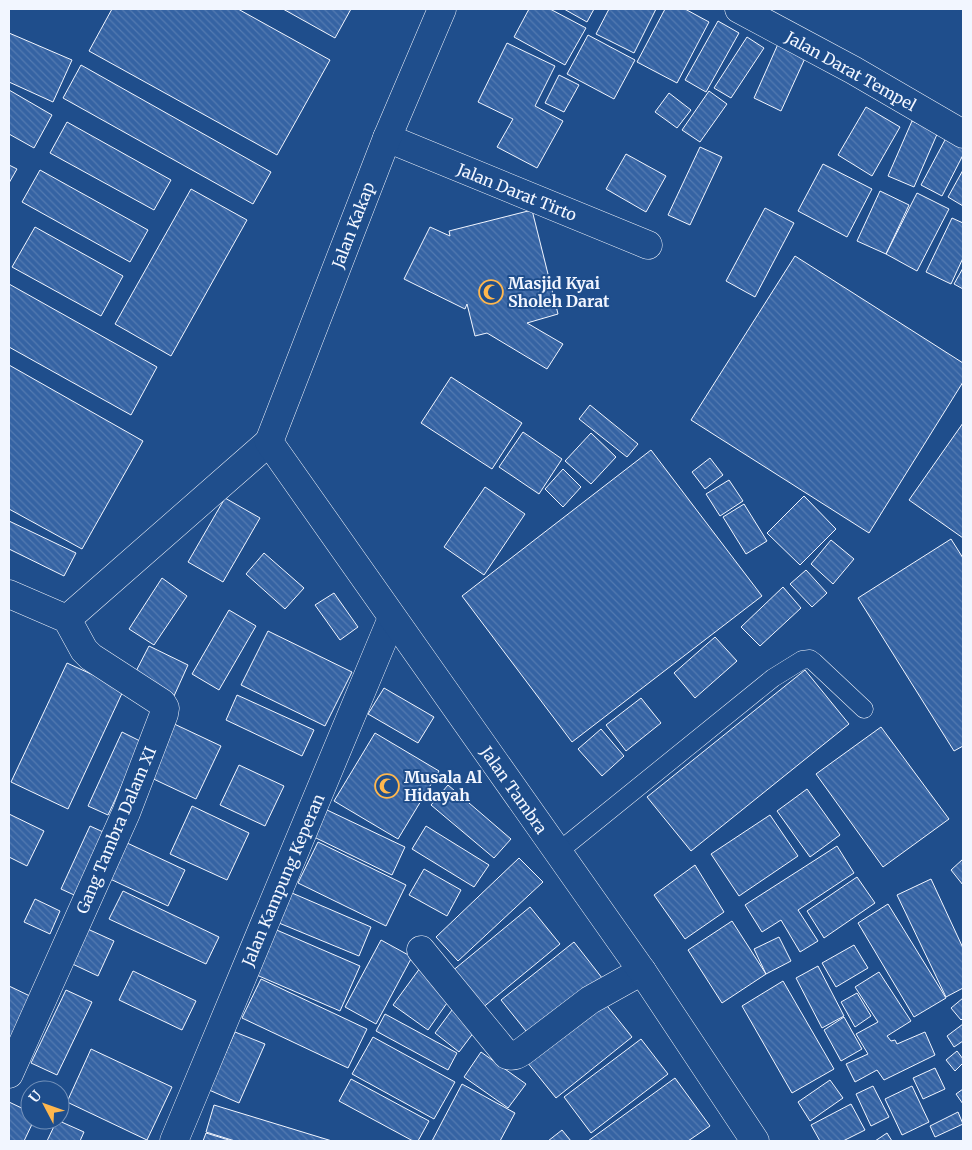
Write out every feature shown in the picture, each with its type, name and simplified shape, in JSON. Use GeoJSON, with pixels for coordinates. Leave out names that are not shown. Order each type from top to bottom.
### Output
{"type":"FeatureCollection","features":[{"type":"Feature","properties":{"kind":"street","name":"Jalan Kakap"},"geometry":{"type":"LineString","coordinates":[[268,442],[387,138],[442,9]]}},
{"type":"Feature","properties":{"kind":"street","name":"Jalan Darat Tempel"},"geometry":{"type":"LineString","coordinates":[[739,9],[853,70],[963,134]]}},
{"type":"Feature","properties":{"kind":"street","name":"Jalan Darat Tirto"},"geometry":{"type":"LineString","coordinates":[[387,138],[648,245]]}},
{"type":"Feature","properties":{"kind":"street","name":"Jalan Tambra"},"geometry":{"type":"LineString","coordinates":[[268,442],[642,970],[755,1141]]}},
{"type":"Feature","properties":{"kind":"street"},"geometry":{"type":"LineString","coordinates":[[9,594],[67,619],[268,442]]}},
{"type":"Feature","properties":{"kind":"street","name":"Jalan Kampung Keperan"},"geometry":{"type":"LineString","coordinates":[[174,1141],[392,618]]}},
{"type":"Feature","properties":{"kind":"street","name":"Gang Tambra Dalam XI"},"geometry":{"type":"LineString","coordinates":[[9,1074],[126,813],[166,708],[162,703],[91,657],[84,650],[67,619]]}},
{"type":"Feature","properties":{"kind":"street"},"geometry":{"type":"LineString","coordinates":[[421,950],[507,1055],[512,1056],[523,1052],[590,1000],[642,970]]}},
{"type":"Feature","properties":{"kind":"lane"},"geometry":{"type":"LineString","coordinates":[[558,852],[773,678],[802,660],[810,659],[814,662],[864,709]]}},
{"type":"Feature","properties":{"kind":"building"},"geometry":{"type":"Polygon","coordinates":[[[112,9],[238,9],[330,60],[277,155],[89,51],[112,9]]]}},
{"type":"Feature","properties":{"kind":"building"},"geometry":{"type":"Polygon","coordinates":[[[283,9],[351,9],[335,38],[283,9]]]}},
{"type":"Feature","properties":{"kind":"building"},"geometry":{"type":"Polygon","coordinates":[[[529,9],[550,9],[586,28],[565,65],[514,37],[529,9]]]}},
{"type":"Feature","properties":{"kind":"building"},"geometry":{"type":"Polygon","coordinates":[[[564,9],[594,9],[587,22],[564,9]]]}},
{"type":"Feature","properties":{"kind":"building"},"geometry":{"type":"Polygon","coordinates":[[[609,9],[656,9],[634,53],[596,34],[609,9]]]}},
{"type":"Feature","properties":{"kind":"building"},"geometry":{"type":"Polygon","coordinates":[[[665,9],[685,9],[709,22],[677,83],[637,62],[665,9]]]}},
{"type":"Feature","properties":{"kind":"building"},"geometry":{"type":"Polygon","coordinates":[[[718,21],[739,33],[706,92],[685,80],[718,21]]]}},
{"type":"Feature","properties":{"kind":"building"},"geometry":{"type":"Polygon","coordinates":[[[9,33],[72,60],[53,102],[9,82],[9,33]]]}},
{"type":"Feature","properties":{"kind":"building"},"geometry":{"type":"Polygon","coordinates":[[[588,35],[635,60],[614,99],[567,74],[588,35]]]}},
{"type":"Feature","properties":{"kind":"building"},"geometry":{"type":"Polygon","coordinates":[[[747,37],[764,48],[731,98],[714,88],[747,37]]]}},
{"type":"Feature","properties":{"kind":"building"},"geometry":{"type":"Polygon","coordinates":[[[507,43],[555,66],[535,106],[563,121],[537,168],[497,147],[513,119],[478,102],[507,43]]]}},
{"type":"Feature","properties":{"kind":"building"},"geometry":{"type":"Polygon","coordinates":[[[778,44],[806,56],[781,111],[754,98],[778,44]]]}},
{"type":"Feature","properties":{"kind":"building"},"geometry":{"type":"Polygon","coordinates":[[[81,65],[271,172],[253,204],[63,98],[81,65]]]}},
{"type":"Feature","properties":{"kind":"building"},"geometry":{"type":"Polygon","coordinates":[[[559,75],[579,85],[564,112],[545,103],[559,75]]]}},
{"type":"Feature","properties":{"kind":"building"},"geometry":{"type":"Polygon","coordinates":[[[9,90],[52,115],[34,148],[9,134],[9,90]]]}},
{"type":"Feature","properties":{"kind":"building"},"geometry":{"type":"Polygon","coordinates":[[[709,91],[727,104],[700,142],[682,130],[709,91]]]}},
{"type":"Feature","properties":{"kind":"building"},"geometry":{"type":"Polygon","coordinates":[[[669,93],[691,110],[677,128],[655,112],[669,93]]]}},
{"type":"Feature","properties":{"kind":"building"},"geometry":{"type":"Polygon","coordinates":[[[866,107],[900,127],[872,176],[838,155],[866,107]]]}},
{"type":"Feature","properties":{"kind":"building"},"geometry":{"type":"Polygon","coordinates":[[[912,121],[938,132],[914,187],[888,176],[912,121]]]}},
{"type":"Feature","properties":{"kind":"building"},"geometry":{"type":"Polygon","coordinates":[[[67,122],[171,180],[154,210],[50,153],[67,122]]]}},
{"type":"Feature","properties":{"kind":"building"},"geometry":{"type":"Polygon","coordinates":[[[946,138],[963,147],[963,155],[942,196],[921,185],[946,138]]]}},
{"type":"Feature","properties":{"kind":"building"},"geometry":{"type":"Polygon","coordinates":[[[700,147],[722,157],[690,225],[668,215],[700,147]]]}},
{"type":"Feature","properties":{"kind":"building"},"geometry":{"type":"Polygon","coordinates":[[[626,154],[666,176],[646,212],[606,189],[626,154]]]}},
{"type":"Feature","properties":{"kind":"building"},"geometry":{"type":"Polygon","coordinates":[[[823,164],[872,189],[847,237],[798,211],[823,164]]]}},
{"type":"Feature","properties":{"kind":"building"},"geometry":{"type":"Polygon","coordinates":[[[9,165],[17,169],[9,183],[9,165]]]}},
{"type":"Feature","properties":{"kind":"building"},"geometry":{"type":"Polygon","coordinates":[[[40,170],[148,230],[130,262],[22,202],[40,170]]]}},
{"type":"Feature","properties":{"kind":"building"},"geometry":{"type":"Polygon","coordinates":[[[963,170],[963,206],[948,197],[963,170]]]}},
{"type":"Feature","properties":{"kind":"building"},"geometry":{"type":"Polygon","coordinates":[[[191,189],[247,220],[171,356],[115,324],[191,189]]]}},
{"type":"Feature","properties":{"kind":"building"},"geometry":{"type":"Polygon","coordinates":[[[880,191],[909,205],[886,254],[857,241],[880,191]]]}},
{"type":"Feature","properties":{"kind":"building"},"geometry":{"type":"Polygon","coordinates":[[[917,193],[949,209],[917,271],[886,254],[917,193]]]}},
{"type":"Feature","properties":{"kind":"building"},"geometry":{"type":"Polygon","coordinates":[[[765,208],[794,223],[755,297],[726,281],[765,208]]]}},
{"type":"Feature","properties":{"kind":"building","name":"Masjid Kyai Sholeh Darat"},"geometry":{"type":"Polygon","coordinates":[[[532,210],[558,314],[527,323],[563,344],[547,369],[487,333],[475,336],[467,304],[465,309],[404,279],[430,227],[450,236],[449,231],[532,210]]]}},
{"type":"Feature","properties":{"kind":"building"},"geometry":{"type":"Polygon","coordinates":[[[952,218],[963,223],[963,258],[951,284],[926,272],[952,218]]]}},
{"type":"Feature","properties":{"kind":"building"},"geometry":{"type":"Polygon","coordinates":[[[35,227],[123,276],[101,316],[12,267],[35,227]]]}},
{"type":"Feature","properties":{"kind":"building"},"geometry":{"type":"Polygon","coordinates":[[[795,256],[963,363],[963,382],[869,533],[691,420],[795,256]]]}},
{"type":"Feature","properties":{"kind":"building"},"geometry":{"type":"Polygon","coordinates":[[[963,268],[963,289],[954,284],[963,268]]]}},
{"type":"Feature","properties":{"kind":"building"},"geometry":{"type":"Polygon","coordinates":[[[9,284],[157,367],[131,415],[9,347],[9,284]]]}},
{"type":"Feature","properties":{"kind":"building"},"geometry":{"type":"Polygon","coordinates":[[[9,365],[143,441],[82,549],[9,509],[9,365]]]}},
{"type":"Feature","properties":{"kind":"building"},"geometry":{"type":"Polygon","coordinates":[[[451,377],[522,423],[492,469],[421,423],[451,377]]]}},
{"type":"Feature","properties":{"kind":"building"},"geometry":{"type":"Polygon","coordinates":[[[590,405],[638,444],[627,457],[579,419],[590,405]]]}},
{"type":"Feature","properties":{"kind":"building"},"geometry":{"type":"Polygon","coordinates":[[[963,423],[963,538],[909,500],[963,423]]]}},
{"type":"Feature","properties":{"kind":"building"},"geometry":{"type":"Polygon","coordinates":[[[523,432],[562,459],[539,494],[499,467],[523,432]]]}},
{"type":"Feature","properties":{"kind":"building"},"geometry":{"type":"Polygon","coordinates":[[[591,433],[616,457],[591,484],[565,461],[591,433]]]}},
{"type":"Feature","properties":{"kind":"building"},"geometry":{"type":"Polygon","coordinates":[[[651,450],[762,596],[572,742],[462,596],[651,450]]]}},
{"type":"Feature","properties":{"kind":"building"},"geometry":{"type":"Polygon","coordinates":[[[710,458],[723,475],[705,489],[692,472],[710,458]]]}},
{"type":"Feature","properties":{"kind":"building"},"geometry":{"type":"Polygon","coordinates":[[[563,469],[581,487],[563,507],[545,489],[563,469]]]}},
{"type":"Feature","properties":{"kind":"building"},"geometry":{"type":"Polygon","coordinates":[[[729,480],[743,501],[720,516],[706,494],[729,480]]]}},
{"type":"Feature","properties":{"kind":"building"},"geometry":{"type":"Polygon","coordinates":[[[485,487],[525,514],[484,575],[444,547],[485,487]]]}},
{"type":"Feature","properties":{"kind":"building"},"geometry":{"type":"Polygon","coordinates":[[[804,496],[836,529],[800,565],[767,533],[804,496]]]}},
{"type":"Feature","properties":{"kind":"building"},"geometry":{"type":"Polygon","coordinates":[[[225,498],[260,518],[223,582],[188,562],[225,498]]]}},
{"type":"Feature","properties":{"kind":"building"},"geometry":{"type":"Polygon","coordinates":[[[744,504],[767,541],[746,554],[723,517],[744,504]]]}},
{"type":"Feature","properties":{"kind":"building"},"geometry":{"type":"Polygon","coordinates":[[[9,521],[76,553],[64,576],[9,549],[9,521]]]}},
{"type":"Feature","properties":{"kind":"building"},"geometry":{"type":"Polygon","coordinates":[[[951,539],[963,558],[963,746],[954,751],[858,598],[951,539]]]}},
{"type":"Feature","properties":{"kind":"building"},"geometry":{"type":"Polygon","coordinates":[[[831,540],[854,559],[833,584],[811,564],[831,540]]]}},
{"type":"Feature","properties":{"kind":"building"},"geometry":{"type":"Polygon","coordinates":[[[264,553],[304,588],[285,609],[246,574],[264,553]]]}},
{"type":"Feature","properties":{"kind":"building"},"geometry":{"type":"Polygon","coordinates":[[[806,570],[827,593],[812,607],[790,584],[806,570]]]}},
{"type":"Feature","properties":{"kind":"building"},"geometry":{"type":"Polygon","coordinates":[[[162,578],[187,596],[154,645],[129,629],[162,578]]]}},
{"type":"Feature","properties":{"kind":"building"},"geometry":{"type":"Polygon","coordinates":[[[783,587],[801,608],[760,646],[741,627],[783,587]]]}},
{"type":"Feature","properties":{"kind":"building"},"geometry":{"type":"Polygon","coordinates":[[[334,593],[358,627],[340,640],[315,605],[334,593]]]}},
{"type":"Feature","properties":{"kind":"building"},"geometry":{"type":"Polygon","coordinates":[[[229,610],[256,626],[219,690],[192,674],[229,610]]]}},
{"type":"Feature","properties":{"kind":"building"},"geometry":{"type":"Polygon","coordinates":[[[268,631],[352,672],[325,726],[241,685],[268,631]]]}},
{"type":"Feature","properties":{"kind":"building"},"geometry":{"type":"Polygon","coordinates":[[[715,637],[737,661],[695,698],[674,673],[715,637]]]}},
{"type":"Feature","properties":{"kind":"building"},"geometry":{"type":"Polygon","coordinates":[[[149,646],[188,665],[174,696],[133,677],[149,646]]]}},
{"type":"Feature","properties":{"kind":"building"},"geometry":{"type":"Polygon","coordinates":[[[67,663],[124,689],[68,809],[11,782],[67,663]]]}},
{"type":"Feature","properties":{"kind":"building"},"geometry":{"type":"Polygon","coordinates":[[[805,670],[849,724],[691,851],[647,797],[805,670]]]}},
{"type":"Feature","properties":{"kind":"building"},"geometry":{"type":"Polygon","coordinates":[[[384,688],[434,717],[418,743],[368,714],[384,688]]]}},
{"type":"Feature","properties":{"kind":"building"},"geometry":{"type":"Polygon","coordinates":[[[237,695],[314,730],[302,756],[226,720],[237,695]]]}},
{"type":"Feature","properties":{"kind":"building"},"geometry":{"type":"Polygon","coordinates":[[[641,698],[661,723],[626,751],[606,725],[641,698]]]}},
{"type":"Feature","properties":{"kind":"building"},"geometry":{"type":"Polygon","coordinates":[[[170,722],[221,746],[196,799],[145,775],[170,722]]]}},
{"type":"Feature","properties":{"kind":"building"},"geometry":{"type":"Polygon","coordinates":[[[881,727],[949,819],[883,867],[816,774],[881,727]]]}},
{"type":"Feature","properties":{"kind":"building"},"geometry":{"type":"Polygon","coordinates":[[[601,729],[624,756],[602,776],[578,749],[601,729]]]}},
{"type":"Feature","properties":{"kind":"building"},"geometry":{"type":"Polygon","coordinates":[[[122,732],[142,742],[108,815],[88,806],[122,732]]]}},
{"type":"Feature","properties":{"kind":"building","name":"Musala Al Hidayah"},"geometry":{"type":"Polygon","coordinates":[[[375,733],[439,771],[398,839],[334,801],[375,733]]]}},
{"type":"Feature","properties":{"kind":"building"},"geometry":{"type":"Polygon","coordinates":[[[239,765],[284,786],[265,826],[220,805],[239,765]]]}},
{"type":"Feature","properties":{"kind":"building"},"geometry":{"type":"Polygon","coordinates":[[[448,785],[511,839],[494,858],[431,805],[448,785]]]}},
{"type":"Feature","properties":{"kind":"building"},"geometry":{"type":"Polygon","coordinates":[[[807,789],[840,835],[810,857],[777,811],[807,789]]]}},
{"type":"Feature","properties":{"kind":"building"},"geometry":{"type":"Polygon","coordinates":[[[192,806],[249,833],[227,880],[170,854],[192,806]]]}},
{"type":"Feature","properties":{"kind":"building"},"geometry":{"type":"Polygon","coordinates":[[[327,810],[405,847],[392,875],[314,837],[327,810]]]}},
{"type":"Feature","properties":{"kind":"building"},"geometry":{"type":"Polygon","coordinates":[[[9,814],[44,831],[27,866],[9,857],[9,814]]]}},
{"type":"Feature","properties":{"kind":"building"},"geometry":{"type":"Polygon","coordinates":[[[770,815],[798,856],[739,896],[711,854],[770,815]]]}},
{"type":"Feature","properties":{"kind":"building"},"geometry":{"type":"Polygon","coordinates":[[[90,826],[112,836],[83,899],[61,889],[90,826]]]}},
{"type":"Feature","properties":{"kind":"building"},"geometry":{"type":"Polygon","coordinates":[[[426,826],[489,865],[474,887],[412,849],[426,826]]]}},
{"type":"Feature","properties":{"kind":"building"},"geometry":{"type":"Polygon","coordinates":[[[125,842],[185,870],[168,906],[108,878],[125,842]]]}},
{"type":"Feature","properties":{"kind":"building"},"geometry":{"type":"Polygon","coordinates":[[[318,842],[406,885],[386,926],[298,883],[318,842]]]}},
{"type":"Feature","properties":{"kind":"building"},"geometry":{"type":"Polygon","coordinates":[[[837,846],[854,873],[798,910],[818,941],[800,952],[781,920],[762,932],[745,905],[837,846]]]}},
{"type":"Feature","properties":{"kind":"building"},"geometry":{"type":"Polygon","coordinates":[[[519,858],[543,882],[458,961],[436,937],[519,858]]]}},
{"type":"Feature","properties":{"kind":"building"},"geometry":{"type":"Polygon","coordinates":[[[963,859],[963,885],[951,870],[963,859]]]}},
{"type":"Feature","properties":{"kind":"building"},"geometry":{"type":"Polygon","coordinates":[[[695,865],[724,912],[685,939],[654,895],[695,865]]]}},
{"type":"Feature","properties":{"kind":"building"},"geometry":{"type":"Polygon","coordinates":[[[424,869],[461,890],[447,916],[409,895],[424,869]]]}},
{"type":"Feature","properties":{"kind":"building"},"geometry":{"type":"Polygon","coordinates":[[[857,877],[875,903],[824,938],[807,911],[857,877]]]}},
{"type":"Feature","properties":{"kind":"building"},"geometry":{"type":"Polygon","coordinates":[[[931,879],[963,948],[963,988],[946,997],[897,895],[931,879]]]}},
{"type":"Feature","properties":{"kind":"building"},"geometry":{"type":"Polygon","coordinates":[[[123,891],[219,937],[206,964],[109,919],[123,891]]]}},
{"type":"Feature","properties":{"kind":"building"},"geometry":{"type":"Polygon","coordinates":[[[292,893],[371,927],[359,956],[279,923],[292,893]]]}},
{"type":"Feature","properties":{"kind":"building"},"geometry":{"type":"Polygon","coordinates":[[[35,899],[60,911],[50,934],[24,922],[35,899]]]}},
{"type":"Feature","properties":{"kind":"building"},"geometry":{"type":"Polygon","coordinates":[[[888,904],[946,998],[914,1017],[858,923],[888,904]]]}},
{"type":"Feature","properties":{"kind":"building"},"geometry":{"type":"Polygon","coordinates":[[[530,907],[560,944],[481,1009],[451,972],[530,907]]]}},
{"type":"Feature","properties":{"kind":"building"},"geometry":{"type":"Polygon","coordinates":[[[732,921],[766,974],[722,1003],[688,950],[732,921]]]}},
{"type":"Feature","properties":{"kind":"building"},"geometry":{"type":"Polygon","coordinates":[[[81,926],[114,941],[98,976],[64,960],[81,926]]]}},
{"type":"Feature","properties":{"kind":"building"},"geometry":{"type":"Polygon","coordinates":[[[272,928],[360,966],[340,1011],[252,973],[272,928]]]}},
{"type":"Feature","properties":{"kind":"building"},"geometry":{"type":"Polygon","coordinates":[[[779,937],[791,961],[766,974],[754,949],[779,937]]]}},
{"type":"Feature","properties":{"kind":"building"},"geometry":{"type":"Polygon","coordinates":[[[381,940],[412,957],[376,1024],[345,1007],[381,940]]]}},
{"type":"Feature","properties":{"kind":"building"},"geometry":{"type":"Polygon","coordinates":[[[574,942],[606,983],[534,1041],[501,1000],[574,942]]]}},
{"type":"Feature","properties":{"kind":"building"},"geometry":{"type":"Polygon","coordinates":[[[854,945],[868,968],[836,987],[822,963],[854,945]]]}},
{"type":"Feature","properties":{"kind":"building"},"geometry":{"type":"Polygon","coordinates":[[[818,966],[844,1016],[822,1028],[796,978],[818,966]]]}},
{"type":"Feature","properties":{"kind":"building"},"geometry":{"type":"Polygon","coordinates":[[[420,968],[454,993],[428,1030],[393,1005],[420,968]]]}},
{"type":"Feature","properties":{"kind":"building"},"geometry":{"type":"Polygon","coordinates":[[[133,971],[196,1001],[182,1030],[119,1000],[133,971]]]}},
{"type":"Feature","properties":{"kind":"building"},"geometry":{"type":"Polygon","coordinates":[[[879,972],[911,1021],[887,1036],[891,1041],[895,1040],[897,1044],[925,1032],[935,1055],[884,1080],[877,1070],[855,1082],[846,1064],[868,1054],[856,1034],[878,1022],[855,987],[879,972]]]}},
{"type":"Feature","properties":{"kind":"building"},"geometry":{"type":"Polygon","coordinates":[[[261,979],[367,1029],[348,1068],[242,1018],[261,979]]]}},
{"type":"Feature","properties":{"kind":"building"},"geometry":{"type":"Polygon","coordinates":[[[783,981],[834,1069],[792,1093],[742,1006],[783,981]]]}},
{"type":"Feature","properties":{"kind":"building"},"geometry":{"type":"Polygon","coordinates":[[[9,986],[32,997],[9,1046],[9,986]]]}},
{"type":"Feature","properties":{"kind":"building"},"geometry":{"type":"Polygon","coordinates":[[[66,990],[92,1002],[57,1075],[31,1063],[66,990]]]}},
{"type":"Feature","properties":{"kind":"building"},"geometry":{"type":"Polygon","coordinates":[[[857,993],[871,1016],[855,1027],[841,1002],[857,993]]]}},
{"type":"Feature","properties":{"kind":"building"},"geometry":{"type":"Polygon","coordinates":[[[600,997],[632,1037],[556,1098],[523,1057],[600,997]]]}},
{"type":"Feature","properties":{"kind":"building"},"geometry":{"type":"Polygon","coordinates":[[[963,998],[963,1018],[961,1020],[951,1008],[963,998]]]}},
{"type":"Feature","properties":{"kind":"building"},"geometry":{"type":"Polygon","coordinates":[[[452,1010],[477,1028],[459,1052],[435,1033],[452,1010]]]}},
{"type":"Feature","properties":{"kind":"building"},"geometry":{"type":"Polygon","coordinates":[[[385,1014],[457,1053],[448,1070],[376,1031],[385,1014]]]}},
{"type":"Feature","properties":{"kind":"building"},"geometry":{"type":"Polygon","coordinates":[[[844,1017],[862,1049],[841,1061],[824,1030],[844,1017]]]}},
{"type":"Feature","properties":{"kind":"building"},"geometry":{"type":"Polygon","coordinates":[[[963,1024],[963,1041],[954,1047],[947,1036],[963,1024]]]}},
{"type":"Feature","properties":{"kind":"building"},"geometry":{"type":"Polygon","coordinates":[[[235,1032],[265,1044],[239,1103],[209,1090],[235,1032]]]}},
{"type":"Feature","properties":{"kind":"building"},"geometry":{"type":"Polygon","coordinates":[[[373,1037],[455,1082],[434,1119],[352,1074],[373,1037]]]}},
{"type":"Feature","properties":{"kind":"building"},"geometry":{"type":"Polygon","coordinates":[[[641,1039],[668,1074],[591,1133],[564,1097],[641,1039]]]}},
{"type":"Feature","properties":{"kind":"building"},"geometry":{"type":"Polygon","coordinates":[[[91,1049],[172,1087],[147,1140],[70,1103],[70,1095],[91,1049]]]}},
{"type":"Feature","properties":{"kind":"building"},"geometry":{"type":"Polygon","coordinates":[[[957,1051],[963,1059],[963,1063],[955,1071],[946,1060],[957,1051]]]}},
{"type":"Feature","properties":{"kind":"building"},"geometry":{"type":"Polygon","coordinates":[[[481,1052],[526,1084],[508,1108],[464,1077],[481,1052]]]}},
{"type":"Feature","properties":{"kind":"building"},"geometry":{"type":"Polygon","coordinates":[[[935,1068],[945,1089],[923,1099],[913,1078],[935,1068]]]}},
{"type":"Feature","properties":{"kind":"building"},"geometry":{"type":"Polygon","coordinates":[[[675,1078],[710,1126],[688,1141],[588,1141],[675,1078]]]}},
{"type":"Feature","properties":{"kind":"building"},"geometry":{"type":"Polygon","coordinates":[[[351,1079],[429,1121],[418,1141],[413,1141],[339,1101],[351,1079]]]}},
{"type":"Feature","properties":{"kind":"building"},"geometry":{"type":"Polygon","coordinates":[[[830,1080],[843,1098],[810,1121],[798,1102],[830,1080]]]}},
{"type":"Feature","properties":{"kind":"building"},"geometry":{"type":"Polygon","coordinates":[[[462,1084],[515,1113],[500,1141],[432,1141],[462,1084]]]}},
{"type":"Feature","properties":{"kind":"building"},"geometry":{"type":"Polygon","coordinates":[[[873,1086],[889,1117],[871,1126],[856,1094],[873,1086]]]}},
{"type":"Feature","properties":{"kind":"building"},"geometry":{"type":"Polygon","coordinates":[[[912,1086],[929,1122],[902,1135],[885,1099],[912,1086]]]}},
{"type":"Feature","properties":{"kind":"building"},"geometry":{"type":"Polygon","coordinates":[[[963,1089],[963,1104],[956,1094],[963,1089]]]}},
{"type":"Feature","properties":{"kind":"building"},"geometry":{"type":"Polygon","coordinates":[[[9,1102],[20,1107],[20,1130],[29,1130],[24,1141],[9,1141],[9,1102]]]}},
{"type":"Feature","properties":{"kind":"building"},"geometry":{"type":"Polygon","coordinates":[[[851,1104],[865,1130],[843,1141],[820,1141],[811,1125],[851,1104]]]}},
{"type":"Feature","properties":{"kind":"building"},"geometry":{"type":"Polygon","coordinates":[[[214,1105],[332,1141],[235,1141],[206,1132],[214,1105]]]}},
{"type":"Feature","properties":{"kind":"building"},"geometry":{"type":"Polygon","coordinates":[[[958,1112],[963,1124],[935,1137],[930,1126],[958,1112]]]}},
{"type":"Feature","properties":{"kind":"building"},"geometry":{"type":"Polygon","coordinates":[[[70,1126],[84,1132],[80,1141],[47,1141],[52,1130],[70,1130],[70,1126]]]}},
{"type":"Feature","properties":{"kind":"building"},"geometry":{"type":"Polygon","coordinates":[[[562,1130],[571,1141],[548,1141],[562,1130]]]}},
{"type":"Feature","properties":{"kind":"building"},"geometry":{"type":"Polygon","coordinates":[[[206,1133],[232,1141],[203,1141],[206,1133]]]}},
{"type":"Feature","properties":{"kind":"building"},"geometry":{"type":"Polygon","coordinates":[[[887,1133],[892,1141],[875,1141],[887,1133]]]}},
{"type":"Feature","properties":{"kind":"place","name":"Masjid Kyai Sholeh Darat"},"geometry":{"type":"Point","coordinates":[491,292]}},
{"type":"Feature","properties":{"kind":"place","name":"Musala Al Hidayah"},"geometry":{"type":"Point","coordinates":[387,786]}}]}
